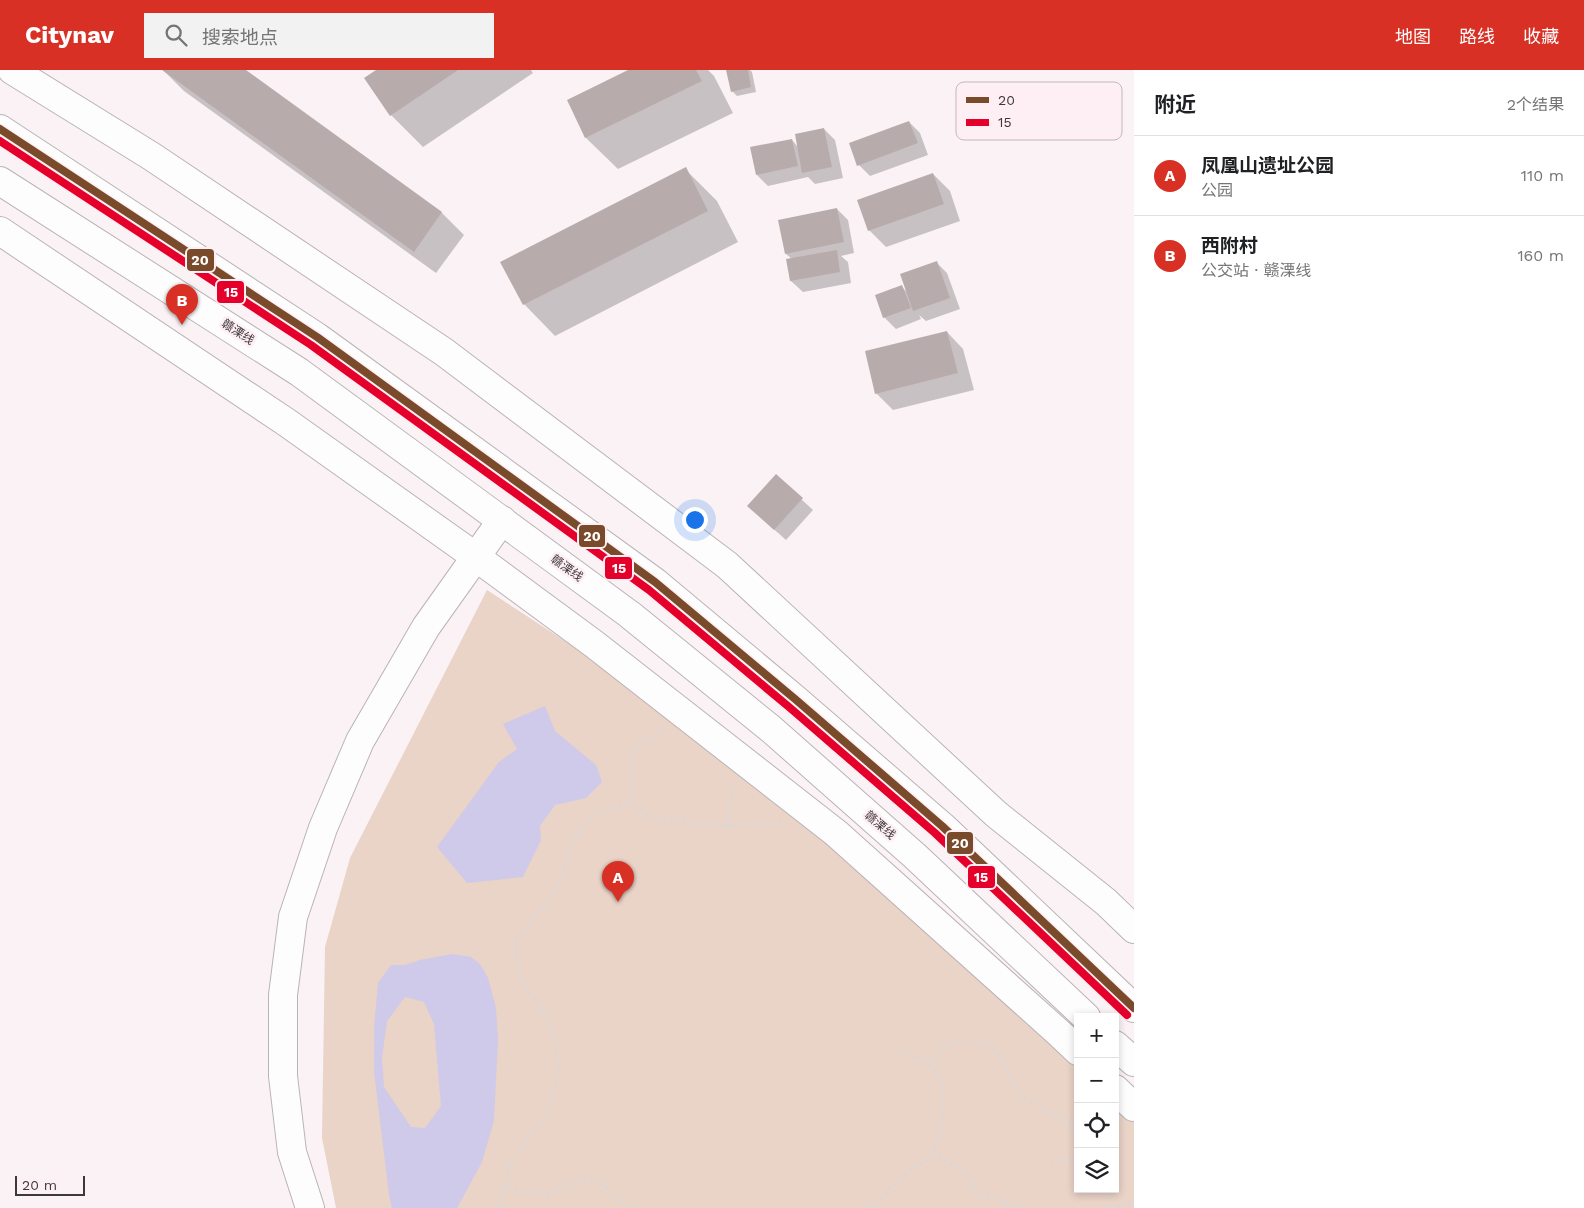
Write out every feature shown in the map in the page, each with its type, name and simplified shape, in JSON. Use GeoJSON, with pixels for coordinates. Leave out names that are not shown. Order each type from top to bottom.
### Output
{"type":"FeatureCollection","features":[{"type":"Feature","properties":{"kind":"street"},"geometry":{"type":"LineString","coordinates":[[12,70],[151,156],[444,352],[727,565],[996,814],[1106,902],[1134,929]]}},
{"type":"Feature","properties":{"kind":"street"},"geometry":{"type":"LineString","coordinates":[[0,129],[317,337],[655,582],[795,699],[942,826],[1134,1008]]}},
{"type":"Feature","properties":{"kind":"street","name":"赣溧线"},"geometry":{"type":"LineString","coordinates":[[0,181],[299,372],[629,614],[771,729],[915,856],[1082,1013]]}},
{"type":"Feature","properties":{"kind":"street"},"geometry":{"type":"LineString","coordinates":[[0,231],[286,422],[476,557],[594,644],[820,819],[1074,1047]]}},
{"type":"Feature","properties":{"kind":"street"},"geometry":{"type":"LineString","coordinates":[[310,1208],[292,1152],[283,1076],[283,995],[293,918],[323,828],[360,741],[426,627],[502,520]]}},
{"type":"Feature","properties":{"kind":"street"},"geometry":{"type":"LineString","coordinates":[[1119,1049],[1134,1062]]}},
{"type":"Feature","properties":{"kind":"street"},"geometry":{"type":"LineString","coordinates":[[1119,1093],[1134,1107]]}},
{"type":"Feature","properties":{"kind":"path"},"geometry":{"type":"LineString","coordinates":[[630,802],[633,749],[663,729],[671,733]]}},
{"type":"Feature","properties":{"kind":"path"},"geometry":{"type":"LineString","coordinates":[[727,826],[735,782]]}},
{"type":"Feature","properties":{"kind":"path"},"geometry":{"type":"LineString","coordinates":[[630,802],[655,820],[727,826],[820,819]]}},
{"type":"Feature","properties":{"kind":"path"},"geometry":{"type":"LineString","coordinates":[[498,1208],[510,1162],[548,1115],[559,1072],[553,1036],[538,1002],[518,976],[516,938],[544,907],[559,884],[570,844],[588,820],[630,802]]}},
{"type":"Feature","properties":{"kind":"path"},"geometry":{"type":"LineString","coordinates":[[930,1066],[941,1046],[974,1039],[993,1046],[1022,1097],[1070,1124],[1074,1130]]}},
{"type":"Feature","properties":{"kind":"path"},"geometry":{"type":"LineString","coordinates":[[865,1208],[874,1206],[898,1180],[933,1154],[941,1132],[943,1102],[941,1078],[926,1061],[899,1052]]}},
{"type":"Feature","properties":{"kind":"path"},"geometry":{"type":"LineString","coordinates":[[933,1154],[966,1173],[976,1192],[1022,1208]]}},
{"type":"Feature","properties":{"kind":"path"},"geometry":{"type":"LineString","coordinates":[[1050,1164],[1074,1159]]}},
{"type":"Feature","properties":{"kind":"path"},"geometry":{"type":"LineString","coordinates":[[505,1187],[545,1195],[567,1184],[596,1179],[629,1208]]}},
{"type":"Feature","properties":{"kind":"path"},"geometry":{"type":"LineString","coordinates":[[1110,1208],[1134,1201]]}},
{"type":"Feature","properties":{"kind":"shaded area"},"geometry":{"type":"Polygon","coordinates":[[[487,590],[739,755],[1074,1065],[1074,1193],[1119,1193],[1119,1107],[1134,1121],[1134,1208],[336,1208],[322,1138],[325,947],[350,858],[487,590]]]}},
{"type":"Feature","properties":{"kind":"shaded area"},"geometry":{"type":"Polygon","coordinates":[[[545,706],[555,731],[596,765],[602,782],[586,798],[555,805],[540,826],[541,840],[523,877],[467,883],[437,847],[499,762],[517,749],[503,724],[545,706]]]}},
{"type":"Feature","properties":{"kind":"shaded area"},"geometry":{"type":"Polygon","coordinates":[[[453,954],[471,957],[480,964],[488,978],[496,1008],[498,1039],[494,1120],[482,1162],[457,1208],[392,1208],[389,1195],[374,1071],[374,1028],[378,983],[391,965],[405,965],[420,960],[453,954]],[[405,997],[387,1021],[382,1058],[384,1087],[411,1127],[425,1128],[441,1106],[434,1024],[424,1002],[405,997]]]}},
{"type":"Feature","properties":{"kind":"building"},"geometry":{"type":"Polygon","coordinates":[[[162,70],[246,70],[442,212],[414,252],[162,70]]]}},
{"type":"Feature","properties":{"kind":"building"},"geometry":{"type":"Polygon","coordinates":[[[376,70],[458,70],[390,116],[364,78],[376,70]]]}},
{"type":"Feature","properties":{"kind":"building"},"geometry":{"type":"Polygon","coordinates":[[[628,70],[696,70],[702,81],[585,138],[567,100],[628,70]]]}},
{"type":"Feature","properties":{"kind":"building"},"geometry":{"type":"Polygon","coordinates":[[[726,70],[748,70],[751,87],[731,92],[726,70]]]}},
{"type":"Feature","properties":{"kind":"building"},"geometry":{"type":"Polygon","coordinates":[[[909,121],[918,143],[857,166],[849,143],[909,121]]]}},
{"type":"Feature","properties":{"kind":"building"},"geometry":{"type":"Polygon","coordinates":[[[824,128],[832,167],[802,173],[795,134],[824,128]]]}},
{"type":"Feature","properties":{"kind":"building"},"geometry":{"type":"Polygon","coordinates":[[[792,139],[798,166],[756,175],[750,147],[792,139]]]}},
{"type":"Feature","properties":{"kind":"building"},"geometry":{"type":"Polygon","coordinates":[[[686,167],[708,211],[523,305],[500,262],[686,167]]]}},
{"type":"Feature","properties":{"kind":"building"},"geometry":{"type":"Polygon","coordinates":[[[933,173],[944,204],[868,231],[857,200],[933,173]]]}},
{"type":"Feature","properties":{"kind":"building"},"geometry":{"type":"Polygon","coordinates":[[[837,208],[844,242],[785,254],[778,220],[837,208]]]}},
{"type":"Feature","properties":{"kind":"building"},"geometry":{"type":"Polygon","coordinates":[[[837,250],[840,272],[790,281],[786,259],[837,250]]]}},
{"type":"Feature","properties":{"kind":"building"},"geometry":{"type":"Polygon","coordinates":[[[937,261],[950,298],[913,311],[900,274],[937,261]]]}},
{"type":"Feature","properties":{"kind":"building"},"geometry":{"type":"Polygon","coordinates":[[[902,285],[911,308],[883,318],[875,295],[902,285]]]}},
{"type":"Feature","properties":{"kind":"building"},"geometry":{"type":"Polygon","coordinates":[[[947,331],[958,373],[875,394],[865,351],[947,331]]]}},
{"type":"Feature","properties":{"kind":"building"},"geometry":{"type":"Polygon","coordinates":[[[776,474],[803,498],[774,530],[747,506],[776,474]]]}},
{"type":"Feature","properties":{"kind":"transit line","name":"20"},"geometry":{"type":"LineString","coordinates":[[0,129],[317,337],[655,582],[795,699],[942,826],[1134,1008]]}},
{"type":"Feature","properties":{"kind":"transit line","name":"15"},"geometry":{"type":"LineString","coordinates":[[0,141],[311,345],[649,590],[935,833],[1127,1015]]}},
{"type":"Feature","properties":{"kind":"place","name":"西附村"},"geometry":{"type":"Point","coordinates":[182,325]}},
{"type":"Feature","properties":{"kind":"place","name":"凤凰山遗址公园"},"geometry":{"type":"Point","coordinates":[618,902]}}]}
